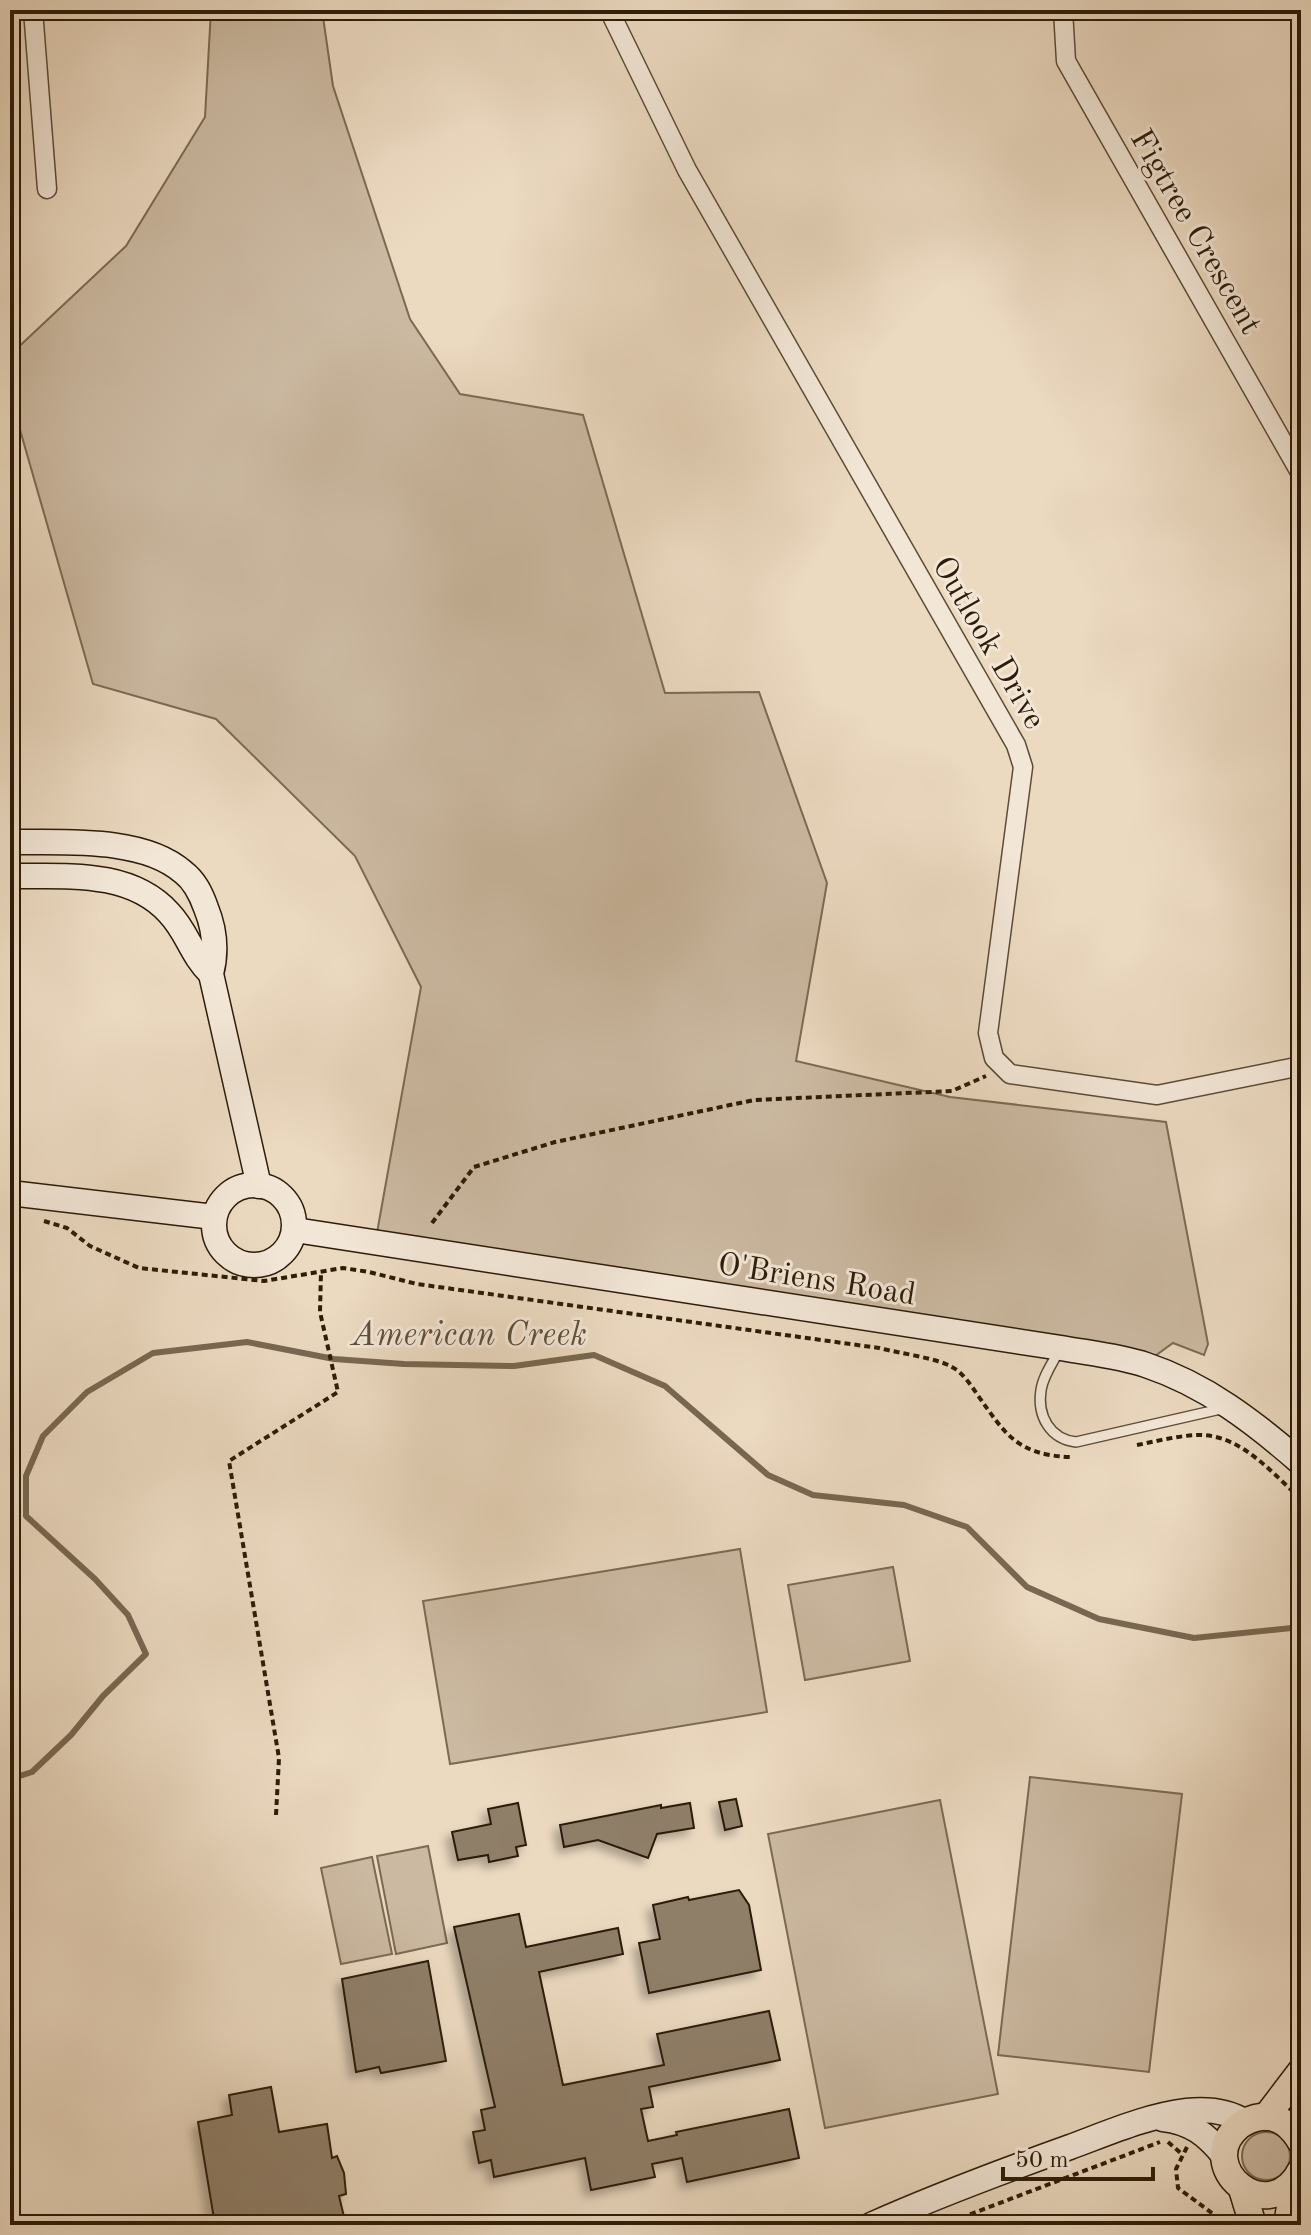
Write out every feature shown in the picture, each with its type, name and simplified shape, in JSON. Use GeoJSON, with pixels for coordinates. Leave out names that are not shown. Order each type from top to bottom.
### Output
{"type":"FeatureCollection","features":[{"type":"Feature","properties":{"kind":"main road"},"geometry":{"type":"LineString","coordinates":[[1253,2225],[1242,2189],[1227,2171],[1224,2156],[1230,2136],[1256,2119],[1301,2071]]}},
{"type":"Feature","properties":{"kind":"main road"},"geometry":{"type":"LineString","coordinates":[[1256,2119],[1281,2120],[1293,2129],[1301,2142]]}},
{"type":"Feature","properties":{"kind":"main road"},"geometry":{"type":"LineString","coordinates":[[1242,2189],[1265,2196],[1273,2195],[1298,2176]]}},
{"type":"Feature","properties":{"kind":"main road"},"geometry":{"type":"LineString","coordinates":[[1287,2225],[1298,2176]]}},
{"type":"Feature","properties":{"kind":"street"},"geometry":{"type":"LineString","coordinates":[[33,10],[47,189]]}},
{"type":"Feature","properties":{"kind":"street","name":"Outlook Drive"},"geometry":{"type":"LineString","coordinates":[[609,10],[687,170],[1016,745],[1023,767],[988,1033],[994,1058],[1001,1065]]}},
{"type":"Feature","properties":{"kind":"street","name":"Figtree Crescent"},"geometry":{"type":"LineString","coordinates":[[1063,10],[1066,61],[1301,474]]}},
{"type":"Feature","properties":{"kind":"street"},"geometry":{"type":"LineString","coordinates":[[10,842],[117,846],[146,852],[182,870],[194,882],[208,914],[217,952],[211,974],[259,1186]]}},
{"type":"Feature","properties":{"kind":"street"},"geometry":{"type":"LineString","coordinates":[[10,876],[109,880],[131,887],[167,910],[182,928],[195,958],[211,974]]}},
{"type":"Feature","properties":{"kind":"street"},"geometry":{"type":"LineString","coordinates":[[1001,1065],[1010,1074],[1157,1095],[1301,1066]]}},
{"type":"Feature","properties":{"kind":"street"},"geometry":{"type":"LineString","coordinates":[[248,1185],[259,1186],[270,1188],[287,1200],[295,1220],[295,1230],[288,1248],[279,1258],[266,1264],[252,1265],[238,1262],[227,1255],[219,1244],[214,1217],[226,1196],[248,1185]]}},
{"type":"Feature","properties":{"kind":"street"},"geometry":{"type":"LineString","coordinates":[[10,1193],[214,1217]]}},
{"type":"Feature","properties":{"kind":"street","name":"O'Briens Road"},"geometry":{"type":"LineString","coordinates":[[295,1230],[1061,1348],[1144,1364],[1185,1381],[1232,1407],[1301,1463]]}},
{"type":"Feature","properties":{"kind":"street"},"geometry":{"type":"LineString","coordinates":[[871,2225],[1033,2160],[1153,2118],[1206,2110],[1256,2119]]}},
{"type":"Feature","properties":{"kind":"street"},"geometry":{"type":"LineString","coordinates":[[1153,2118],[1193,2126],[1208,2136],[1224,2156]]}},
{"type":"Feature","properties":{"kind":"lane"},"geometry":{"type":"LineString","coordinates":[[1061,1348],[1040,1393],[1045,1421],[1052,1433],[1062,1440],[1076,1442],[1232,1407]]}},
{"type":"Feature","properties":{"kind":"path"},"geometry":{"type":"LineString","coordinates":[[432,1223],[474,1167],[555,1142],[754,1100],[952,1091],[979,1081],[1001,1065]]}},
{"type":"Feature","properties":{"kind":"path"},"geometry":{"type":"LineString","coordinates":[[41,1220],[67,1228],[90,1246],[139,1268],[245,1281],[264,1281],[343,1268],[417,1284],[894,1352],[951,1366],[967,1379],[999,1425],[1021,1447],[1046,1456],[1072,1457]]}},
{"type":"Feature","properties":{"kind":"path"},"geometry":{"type":"LineString","coordinates":[[276,1815],[279,1758],[229,1461],[338,1392],[320,1312],[321,1272]]}},
{"type":"Feature","properties":{"kind":"path"},"geometry":{"type":"LineString","coordinates":[[1124,1448],[1202,1435],[1223,1439],[1257,1457],[1301,1499]]}},
{"type":"Feature","properties":{"kind":"path"},"geometry":{"type":"LineString","coordinates":[[1297,2044],[1301,2038]]}},
{"type":"Feature","properties":{"kind":"path"},"geometry":{"type":"LineString","coordinates":[[942,2225],[1159,2142],[1167,2141],[1183,2155]]}},
{"type":"Feature","properties":{"kind":"shaded area"},"geometry":{"type":"Polygon","coordinates":[[[211,10],[322,10],[333,86],[410,319],[460,394],[583,415],[665,693],[759,692],[827,883],[796,1061],[950,1097],[1166,1122],[1208,1344],[1204,1355],[1173,1343],[1144,1364],[375,1244],[421,987],[355,856],[216,719],[93,684],[10,395],[10,355],[126,246],[205,117],[211,10]]]}},
{"type":"Feature","properties":{"kind":"shaded area"},"geometry":{"type":"Polygon","coordinates":[[[740,1549],[767,1712],[450,1764],[423,1601],[740,1549]]]}},
{"type":"Feature","properties":{"kind":"shaded area"},"geometry":{"type":"Polygon","coordinates":[[[893,1567],[910,1661],[805,1680],[788,1585],[893,1567]]]}},
{"type":"Feature","properties":{"kind":"shaded area"},"geometry":{"type":"Polygon","coordinates":[[[1030,1777],[1182,1794],[1149,2072],[998,2055],[1030,1777]]]}},
{"type":"Feature","properties":{"kind":"shaded area"},"geometry":{"type":"Polygon","coordinates":[[[940,1800],[998,2094],[825,2128],[768,1834],[940,1800]]]}},
{"type":"Feature","properties":{"kind":"shaded area"},"geometry":{"type":"Polygon","coordinates":[[[428,1846],[447,1943],[396,1954],[377,1856],[428,1846]]]}},
{"type":"Feature","properties":{"kind":"shaded area"},"geometry":{"type":"Polygon","coordinates":[[[372,1857],[392,1954],[341,1964],[321,1868],[372,1857]]]}},
{"type":"Feature","properties":{"kind":"shaded area"},"geometry":{"type":"Polygon","coordinates":[[[1266,2132],[1283,2139],[1290,2156],[1283,2173],[1266,2180],[1249,2173],[1242,2156],[1249,2139],[1266,2132]]]}},
{"type":"Feature","properties":{"kind":"building"},"geometry":{"type":"Polygon","coordinates":[[[736,1799],[742,1826],[725,1830],[719,1802],[736,1799]]]}},
{"type":"Feature","properties":{"kind":"building"},"geometry":{"type":"Polygon","coordinates":[[[518,1803],[526,1845],[516,1847],[518,1856],[489,1862],[488,1855],[458,1860],[452,1832],[491,1824],[488,1809],[518,1803]]]}},
{"type":"Feature","properties":{"kind":"building"},"geometry":{"type":"Polygon","coordinates":[[[690,1803],[694,1828],[657,1834],[648,1858],[598,1840],[564,1847],[560,1825],[661,1805],[661,1808],[690,1803]]]}},
{"type":"Feature","properties":{"kind":"building"},"geometry":{"type":"Polygon","coordinates":[[[739,1890],[749,1905],[761,1970],[649,1993],[639,1943],[660,1939],[653,1905],[739,1890]]]}},
{"type":"Feature","properties":{"kind":"building"},"geometry":{"type":"Polygon","coordinates":[[[519,1914],[526,1947],[618,1928],[623,1954],[539,1972],[563,2085],[664,2065],[657,2034],[769,2011],[780,2060],[649,2087],[653,2107],[641,2109],[648,2141],[677,2135],[676,2132],[789,2109],[799,2158],[687,2182],[682,2158],[652,2164],[655,2177],[591,2190],[585,2158],[494,2177],[491,2160],[479,2163],[473,2132],[485,2130],[481,2110],[495,2107],[454,1927],[519,1914]]]}},
{"type":"Feature","properties":{"kind":"building"},"geometry":{"type":"Polygon","coordinates":[[[428,1961],[446,2061],[381,2073],[379,2067],[356,2072],[342,1979],[428,1961]]]}},
{"type":"Feature","properties":{"kind":"building"},"geometry":{"type":"Polygon","coordinates":[[[271,2087],[279,2132],[327,2124],[332,2158],[337,2156],[344,2173],[346,2194],[339,2196],[346,2225],[215,2225],[198,2122],[232,2115],[229,2095],[271,2087]]]}},
{"type":"Feature","properties":{"kind":"waterway","name":"American Creek"},"geometry":{"type":"LineString","coordinates":[[10,1779],[32,1772],[146,1654],[128,1615],[95,1579],[26,1516],[26,1476],[43,1436],[87,1392],[153,1353],[247,1342],[334,1359],[404,1364],[514,1366],[594,1355],[665,1386],[768,1475],[813,1495],[904,1505],[967,1527],[1027,1587],[1099,1619],[1194,1638],[1301,1627]]}}]}
